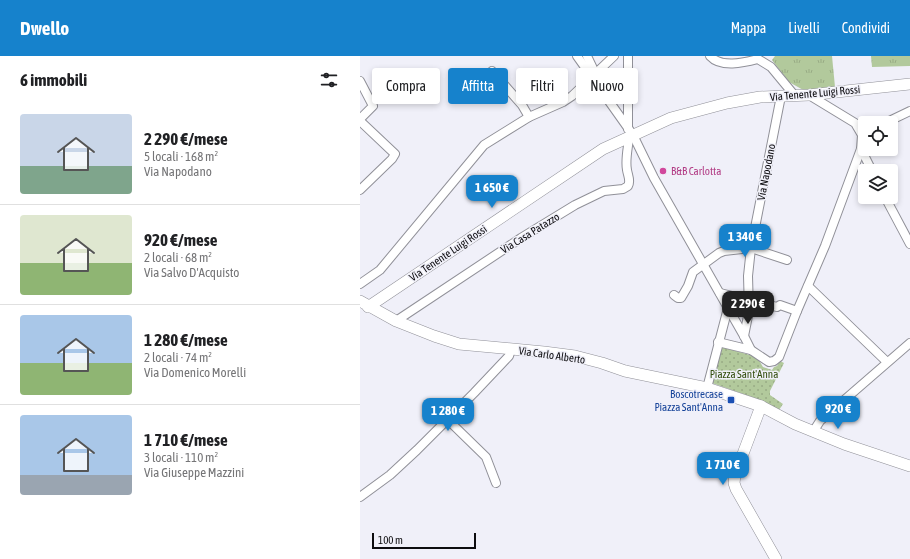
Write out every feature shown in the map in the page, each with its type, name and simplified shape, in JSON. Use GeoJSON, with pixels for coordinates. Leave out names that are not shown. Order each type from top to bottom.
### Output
{"type":"FeatureCollection","features":[{"type":"Feature","properties":{"kind":"street"},"geometry":{"type":"LineString","coordinates":[[577,56],[587,68]]}},
{"type":"Feature","properties":{"kind":"street"},"geometry":{"type":"LineString","coordinates":[[587,56],[591,68]]}},
{"type":"Feature","properties":{"kind":"street"},"geometry":{"type":"LineString","coordinates":[[602,68],[614,56]]}},
{"type":"Feature","properties":{"kind":"street"},"geometry":{"type":"LineString","coordinates":[[628,56],[630,134]]}},
{"type":"Feature","properties":{"kind":"street"},"geometry":{"type":"LineString","coordinates":[[710,56],[713,60],[728,63],[744,63],[758,60],[771,67],[795,96]]}},
{"type":"Feature","properties":{"kind":"street"},"geometry":{"type":"LineString","coordinates":[[360,81],[373,106],[360,120],[395,154],[392,159],[360,190]]}},
{"type":"Feature","properties":{"kind":"street","name":"Via Tenente Luigi Rossi"},"geometry":{"type":"LineString","coordinates":[[364,304],[603,149],[630,134],[671,118],[727,103],[760,97],[809,95],[910,84]]}},
{"type":"Feature","properties":{"kind":"street"},"geometry":{"type":"LineString","coordinates":[[508,89],[522,105],[529,117]]}},
{"type":"Feature","properties":{"kind":"street"},"geometry":{"type":"LineString","coordinates":[[360,284],[380,270],[484,145],[529,117],[563,102],[576,92]]}},
{"type":"Feature","properties":{"kind":"street"},"geometry":{"type":"LineString","coordinates":[[809,95],[855,123],[858,127]]}},
{"type":"Feature","properties":{"kind":"street","name":"Via Napodano"},"geometry":{"type":"LineString","coordinates":[[744,336],[749,311],[748,276],[751,248],[782,96]]}},
{"type":"Feature","properties":{"kind":"street"},"geometry":{"type":"LineString","coordinates":[[611,104],[630,134],[702,264],[720,293],[744,336],[750,350]]}},
{"type":"Feature","properties":{"kind":"street"},"geometry":{"type":"LineString","coordinates":[[898,117],[910,111]]}},
{"type":"Feature","properties":{"kind":"street","name":"Via Casa Patazzo"},"geometry":{"type":"LineString","coordinates":[[396,321],[521,238],[575,205],[604,191],[623,189],[628,186],[630,182],[627,158],[630,134]]}},
{"type":"Feature","properties":{"kind":"street"},"geometry":{"type":"LineString","coordinates":[[718,342],[750,350],[769,362],[780,357],[797,311],[825,246],[858,156]]}},
{"type":"Feature","properties":{"kind":"street"},"geometry":{"type":"LineString","coordinates":[[888,204],[910,244]]}},
{"type":"Feature","properties":{"kind":"street"},"geometry":{"type":"LineString","coordinates":[[674,295],[681,298],[688,286],[693,272],[702,264],[724,251],[751,248],[787,260]]}},
{"type":"Feature","properties":{"kind":"street"},"geometry":{"type":"LineString","coordinates":[[808,286],[887,362]]}},
{"type":"Feature","properties":{"kind":"street"},"geometry":{"type":"LineString","coordinates":[[720,293],[777,306],[780,305],[797,311]]}},
{"type":"Feature","properties":{"kind":"street","name":"Via Carlo Alberto"},"geometry":{"type":"LineString","coordinates":[[364,304],[396,321],[459,344],[575,356],[625,371],[707,388],[761,406],[813,432],[844,444],[910,466]]}},
{"type":"Feature","properties":{"kind":"street"},"geometry":{"type":"LineString","coordinates":[[707,388],[728,308]]}},
{"type":"Feature","properties":{"kind":"street"},"geometry":{"type":"LineString","coordinates":[[813,432],[825,416],[910,342]]}},
{"type":"Feature","properties":{"kind":"street"},"geometry":{"type":"LineString","coordinates":[[360,497],[396,469],[495,371],[509,356],[511,350]]}},
{"type":"Feature","properties":{"kind":"street"},"geometry":{"type":"LineString","coordinates":[[761,406],[735,475],[734,483],[776,559]]}},
{"type":"Feature","properties":{"kind":"street"},"geometry":{"type":"LineString","coordinates":[[447,419],[486,457],[496,483]]}},
{"type":"Feature","properties":{"kind":"green space"},"geometry":{"type":"Polygon","coordinates":[[[775,56],[832,56],[835,87],[805,91],[789,82],[772,60],[775,56]]]}},
{"type":"Feature","properties":{"kind":"green space"},"geometry":{"type":"Polygon","coordinates":[[[871,56],[910,56],[910,66],[872,67],[871,56]]]}},
{"type":"Feature","properties":{"kind":"green space","name":"Piazza Sant'Anna"},"geometry":{"type":"Polygon","coordinates":[[[722,347],[757,357],[763,367],[772,370],[780,361],[784,363],[770,391],[770,395],[783,404],[779,410],[760,400],[712,383],[722,347]]]}},
{"type":"Feature","properties":{"kind":"place","name":"B&B Carlotta"},"geometry":{"type":"Point","coordinates":[663,171]}},
{"type":"Feature","properties":{"kind":"place","name":"Boscotrecase Piazza Sant'Anna"},"geometry":{"type":"Point","coordinates":[731,400]}}]}
